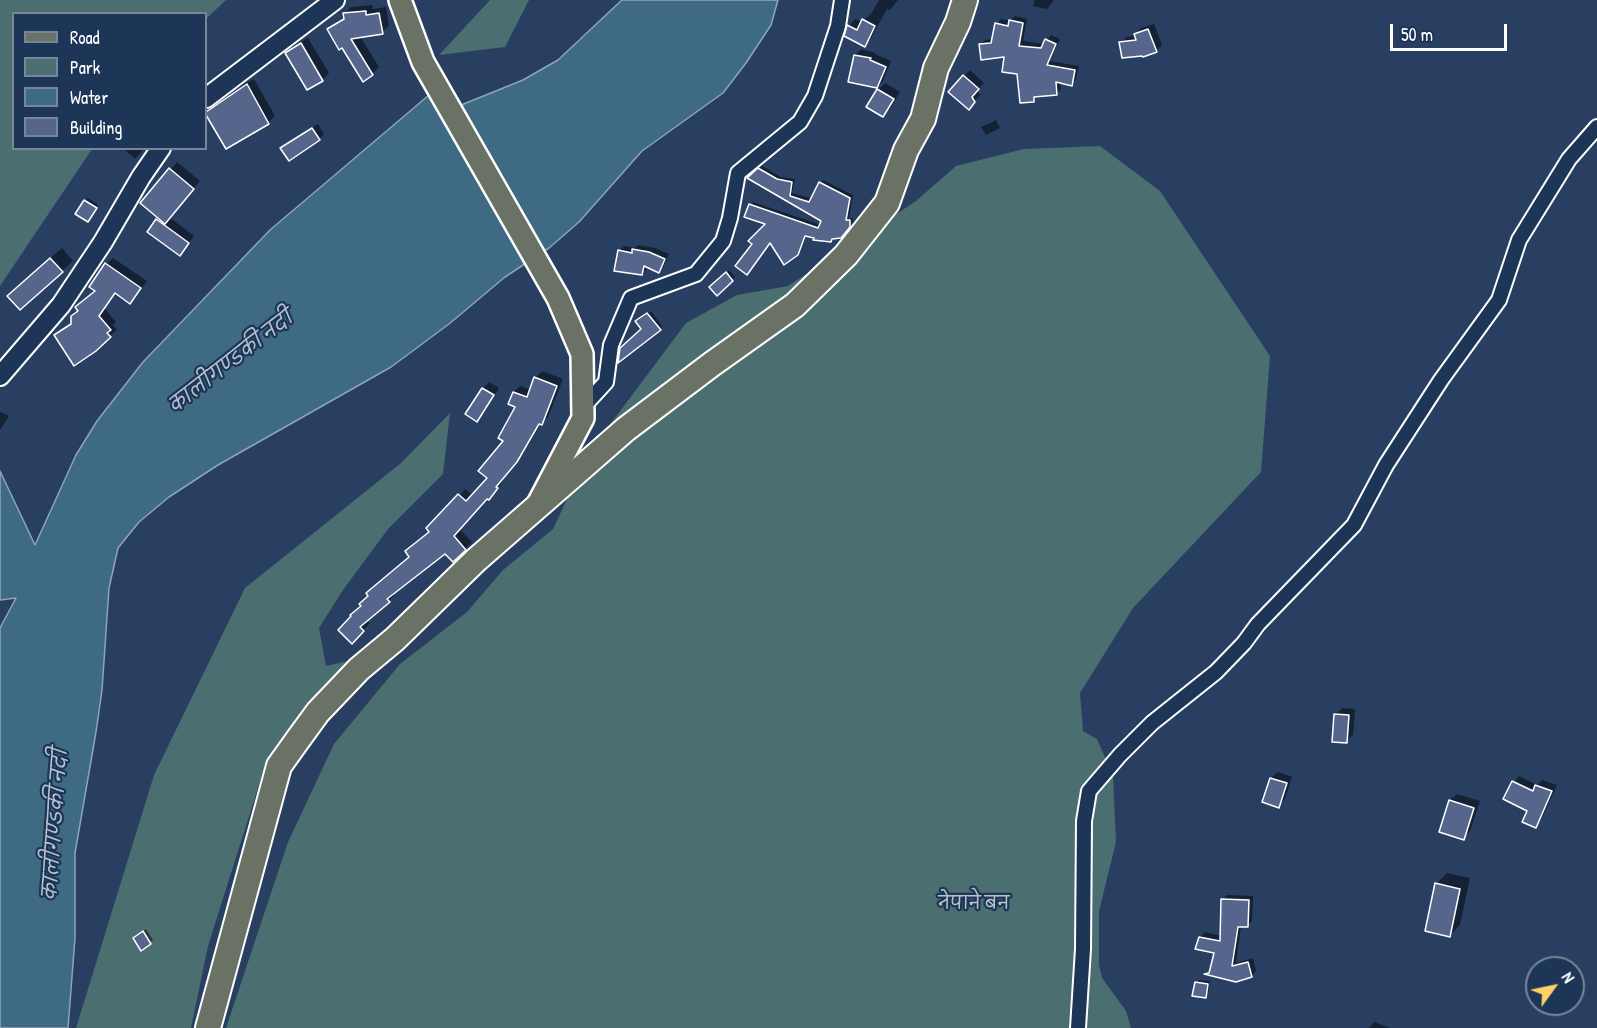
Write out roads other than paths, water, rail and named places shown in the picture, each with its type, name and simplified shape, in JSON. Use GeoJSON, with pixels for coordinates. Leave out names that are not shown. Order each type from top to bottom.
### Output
{"type":"FeatureCollection","features":[{"type":"Feature","properties":{"kind":"highway"},"geometry":{"type":"LineString","coordinates":[[208,1028],[279,766],[318,712],[359,669],[395,639],[459,576],[626,429],[795,305],[846,255],[887,203],[906,150],[923,119],[936,68],[958,22],[965,0]]}},
{"type":"Feature","properties":{"kind":"main road"},"geometry":{"type":"LineString","coordinates":[[207,97],[335,0]]}},
{"type":"Feature","properties":{"kind":"main road"},"geometry":{"type":"LineString","coordinates":[[400,0],[423,62],[558,298],[582,354],[583,418],[537,508]]}},
{"type":"Feature","properties":{"kind":"main road"},"geometry":{"type":"LineString","coordinates":[[0,376],[61,305],[103,242],[159,150]]}},
{"type":"Feature","properties":{"kind":"street"},"geometry":{"type":"LineString","coordinates":[[582,406],[606,382],[611,345],[631,298],[696,274],[723,241],[730,218],[738,173],[800,122],[815,96],[838,26],[842,0]]}},
{"type":"Feature","properties":{"kind":"street"},"geometry":{"type":"LineString","coordinates":[[1078,1028],[1083,949],[1084,821],[1089,791],[1152,723],[1216,672],[1354,525],[1386,465],[1434,390],[1499,300],[1519,240],[1525,230],[1569,159],[1596,130]]}},
{"type":"Feature","properties":{"kind":"water","name":"कालीगण्डकी नदी"},"geometry":{"type":"Polygon","coordinates":[[[622,0],[778,0],[771,25],[723,93],[642,151],[579,222],[549,248],[505,277],[449,324],[391,367],[218,465],[169,497],[139,522],[118,548],[109,588],[102,690],[75,853],[75,938],[68,1028],[0,1028],[0,628],[16,598],[0,600],[0,471],[35,545],[76,455],[97,421],[143,362],[270,230],[429,95],[437,106],[439,114],[523,80],[558,60],[622,0]]]}},
{"type":"Feature","properties":{"kind":"park label","name":"नेपाने बन"},"geometry":{"type":"Point","coordinates":[974,904]}}]}
